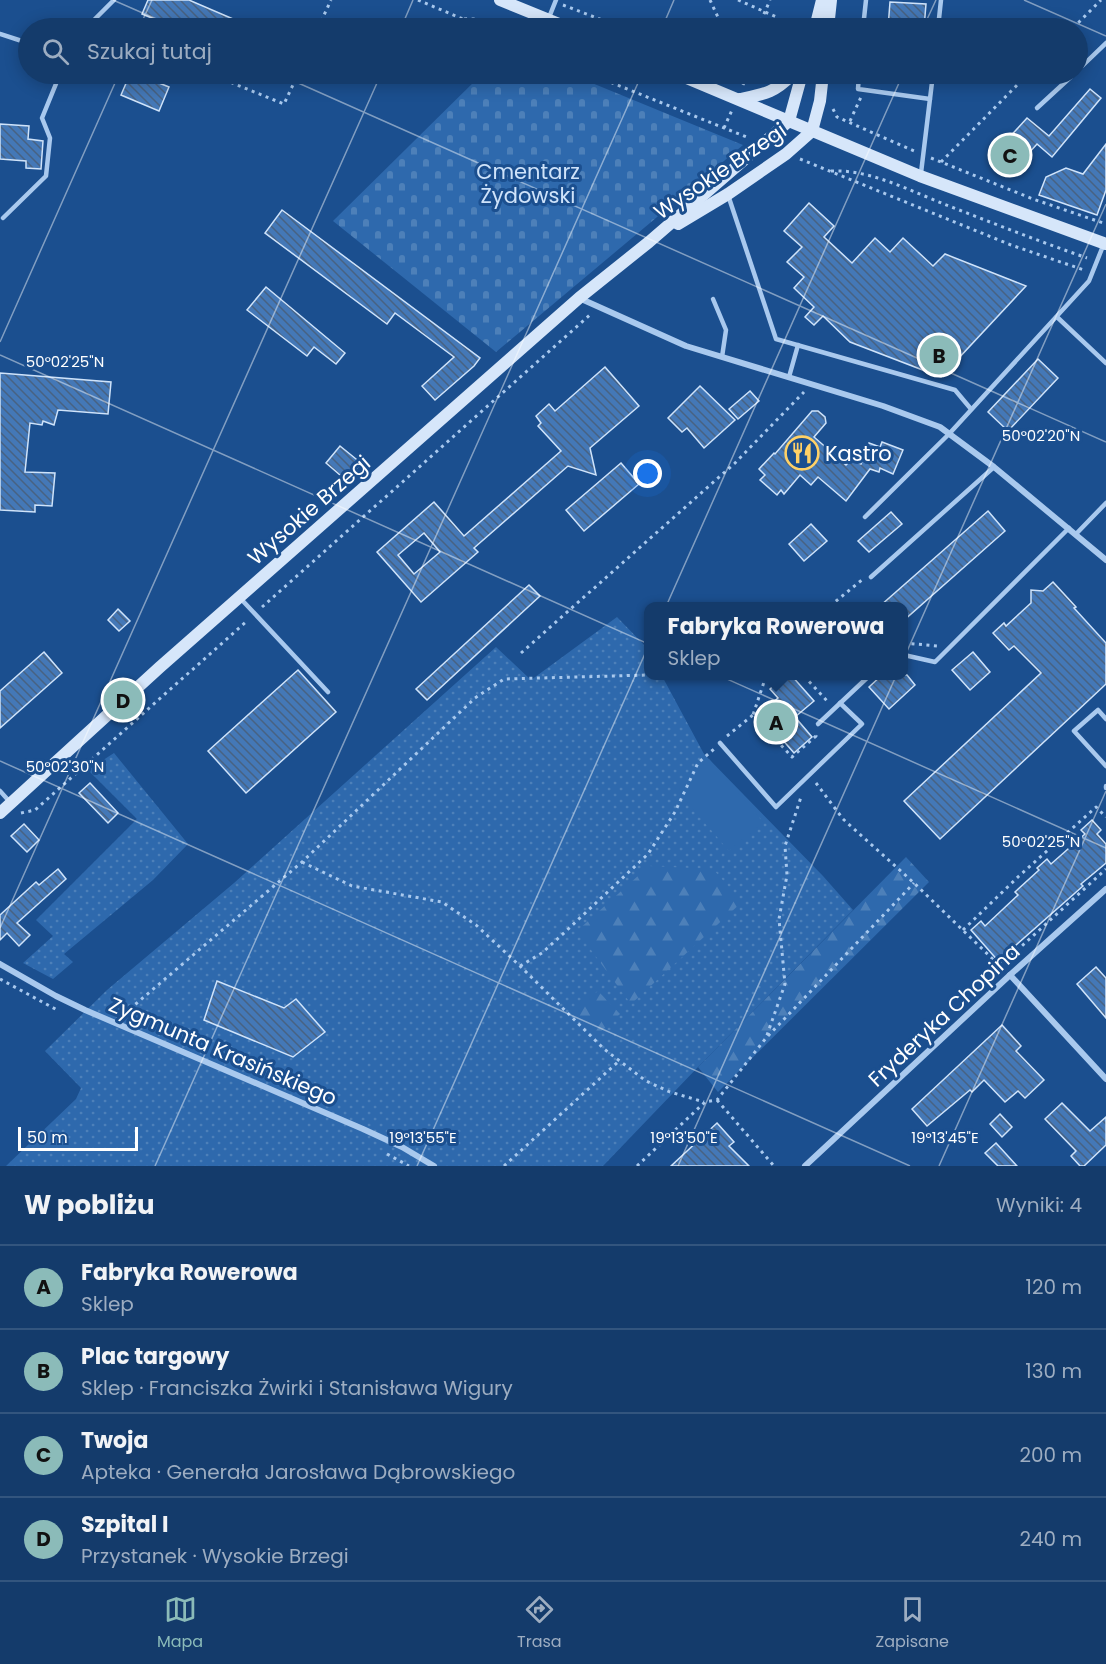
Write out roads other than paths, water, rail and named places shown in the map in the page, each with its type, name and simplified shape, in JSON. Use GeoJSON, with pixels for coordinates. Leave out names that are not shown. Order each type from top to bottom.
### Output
{"type":"FeatureCollection","features":[{"type":"Feature","properties":{"kind":"street"},"geometry":{"type":"LineString","coordinates":[[500,0],[543,18]]}},
{"type":"Feature","properties":{"kind":"street"},"geometry":{"type":"LineString","coordinates":[[817,18],[822,0]]}},
{"type":"Feature","properties":{"kind":"street"},"geometry":{"type":"LineString","coordinates":[[829,18],[831,0]]}},
{"type":"Feature","properties":{"kind":"street"},"geometry":{"type":"LineString","coordinates":[[702,84],[920,176],[1105,244]]}},
{"type":"Feature","properties":{"kind":"street"},"geometry":{"type":"LineString","coordinates":[[740,99],[766,94],[783,84]]}},
{"type":"Feature","properties":{"kind":"street"},"geometry":{"type":"LineString","coordinates":[[789,121],[799,84]]}},
{"type":"Feature","properties":{"kind":"street"},"geometry":{"type":"LineString","coordinates":[[812,131],[822,84]]}},
{"type":"Feature","properties":{"kind":"street","name":"Wysokie Brzegi"},"geometry":{"type":"LineString","coordinates":[[5,809],[239,597],[579,298],[649,242],[789,121]]}},
{"type":"Feature","properties":{"kind":"street","name":"Wysokie Brzegi"},"geometry":{"type":"LineString","coordinates":[[649,242],[728,194],[786,154],[812,131]]}},
{"type":"Feature","properties":{"kind":"street"},"geometry":{"type":"LineString","coordinates":[[579,298],[686,346],[883,406],[940,427],[994,467],[1106,560]]}},
{"type":"Feature","properties":{"kind":"street","name":"Fryderyka Chopina"},"geometry":{"type":"LineString","coordinates":[[805,1166],[1106,889]]}},
{"type":"Feature","properties":{"kind":"street","name":"Zygmunta Krasińskiego"},"geometry":{"type":"LineString","coordinates":[[0,964],[56,996],[363,1129],[402,1147],[434,1166]]}},
{"type":"Feature","properties":{"kind":"street"},"geometry":{"type":"LineString","coordinates":[[1010,975],[1106,1079]]}},
{"type":"Feature","properties":{"kind":"lane"},"geometry":{"type":"LineString","coordinates":[[96,18],[114,0]]}},
{"type":"Feature","properties":{"kind":"lane"},"geometry":{"type":"LineString","coordinates":[[864,18],[866,0]]}},
{"type":"Feature","properties":{"kind":"lane"},"geometry":{"type":"LineString","coordinates":[[939,18],[941,0]]}},
{"type":"Feature","properties":{"kind":"lane"},"geometry":{"type":"LineString","coordinates":[[549,18],[556,1]]}},
{"type":"Feature","properties":{"kind":"lane"},"geometry":{"type":"LineString","coordinates":[[0,34],[18,39]]}},
{"type":"Feature","properties":{"kind":"lane"},"geometry":{"type":"LineString","coordinates":[[1088,60],[1106,43]]}},
{"type":"Feature","properties":{"kind":"lane"},"geometry":{"type":"LineString","coordinates":[[3,218],[46,176],[50,138],[42,118],[56,84]]}},
{"type":"Feature","properties":{"kind":"lane"},"geometry":{"type":"LineString","coordinates":[[858,84],[858,89],[930,99]]}},
{"type":"Feature","properties":{"kind":"lane"},"geometry":{"type":"LineString","coordinates":[[920,176],[932,84]]}},
{"type":"Feature","properties":{"kind":"lane"},"geometry":{"type":"LineString","coordinates":[[1037,108],[1063,84]]}},
{"type":"Feature","properties":{"kind":"lane"},"geometry":{"type":"LineString","coordinates":[[728,194],[776,339],[955,390],[971,410]]}},
{"type":"Feature","properties":{"kind":"lane"},"geometry":{"type":"LineString","coordinates":[[865,517],[949,434],[1089,281],[1105,244]]}},
{"type":"Feature","properties":{"kind":"lane"},"geometry":{"type":"LineString","coordinates":[[713,299],[726,330],[722,357]]}},
{"type":"Feature","properties":{"kind":"lane"},"geometry":{"type":"LineString","coordinates":[[1057,317],[1106,363]]}},
{"type":"Feature","properties":{"kind":"lane"},"geometry":{"type":"LineString","coordinates":[[789,377],[798,345]]}},
{"type":"Feature","properties":{"kind":"lane"},"geometry":{"type":"LineString","coordinates":[[871,577],[994,467]]}},
{"type":"Feature","properties":{"kind":"lane"},"geometry":{"type":"LineString","coordinates":[[1076,534],[1106,502]]}},
{"type":"Feature","properties":{"kind":"lane"},"geometry":{"type":"LineString","coordinates":[[908,657],[935,662],[1069,528]]}},
{"type":"Feature","properties":{"kind":"lane"},"geometry":{"type":"LineString","coordinates":[[239,597],[328,692]]}},
{"type":"Feature","properties":{"kind":"lane"},"geometry":{"type":"LineString","coordinates":[[818,724],[863,680]]}},
{"type":"Feature","properties":{"kind":"lane"},"geometry":{"type":"LineString","coordinates":[[720,743],[776,807],[862,724],[840,703]]}},
{"type":"Feature","properties":{"kind":"lane"},"geometry":{"type":"LineString","coordinates":[[1106,718],[1098,710],[1074,731],[1106,766]]}},
{"type":"Feature","properties":{"kind":"lane"},"geometry":{"type":"LineString","coordinates":[[0,791],[5,809]]}},
{"type":"Feature","properties":{"kind":"place","name":"Twoja"},"geometry":{"type":"Point","coordinates":[1010,155]}},
{"type":"Feature","properties":{"kind":"place","name":"Plac targowy"},"geometry":{"type":"Point","coordinates":[939,355]}},
{"type":"Feature","properties":{"kind":"place","name":"Kastro"},"geometry":{"type":"Point","coordinates":[802,453]}},
{"type":"Feature","properties":{"kind":"place","name":"Szpital I"},"geometry":{"type":"Point","coordinates":[123,700]}},
{"type":"Feature","properties":{"kind":"place","name":"Fabryka Rowerowa"},"geometry":{"type":"Point","coordinates":[776,722]}},
{"type":"Feature","properties":{"kind":"park label","name":"Cmentarz Żydowski"},"geometry":{"type":"Point","coordinates":[528,183]}}]}
